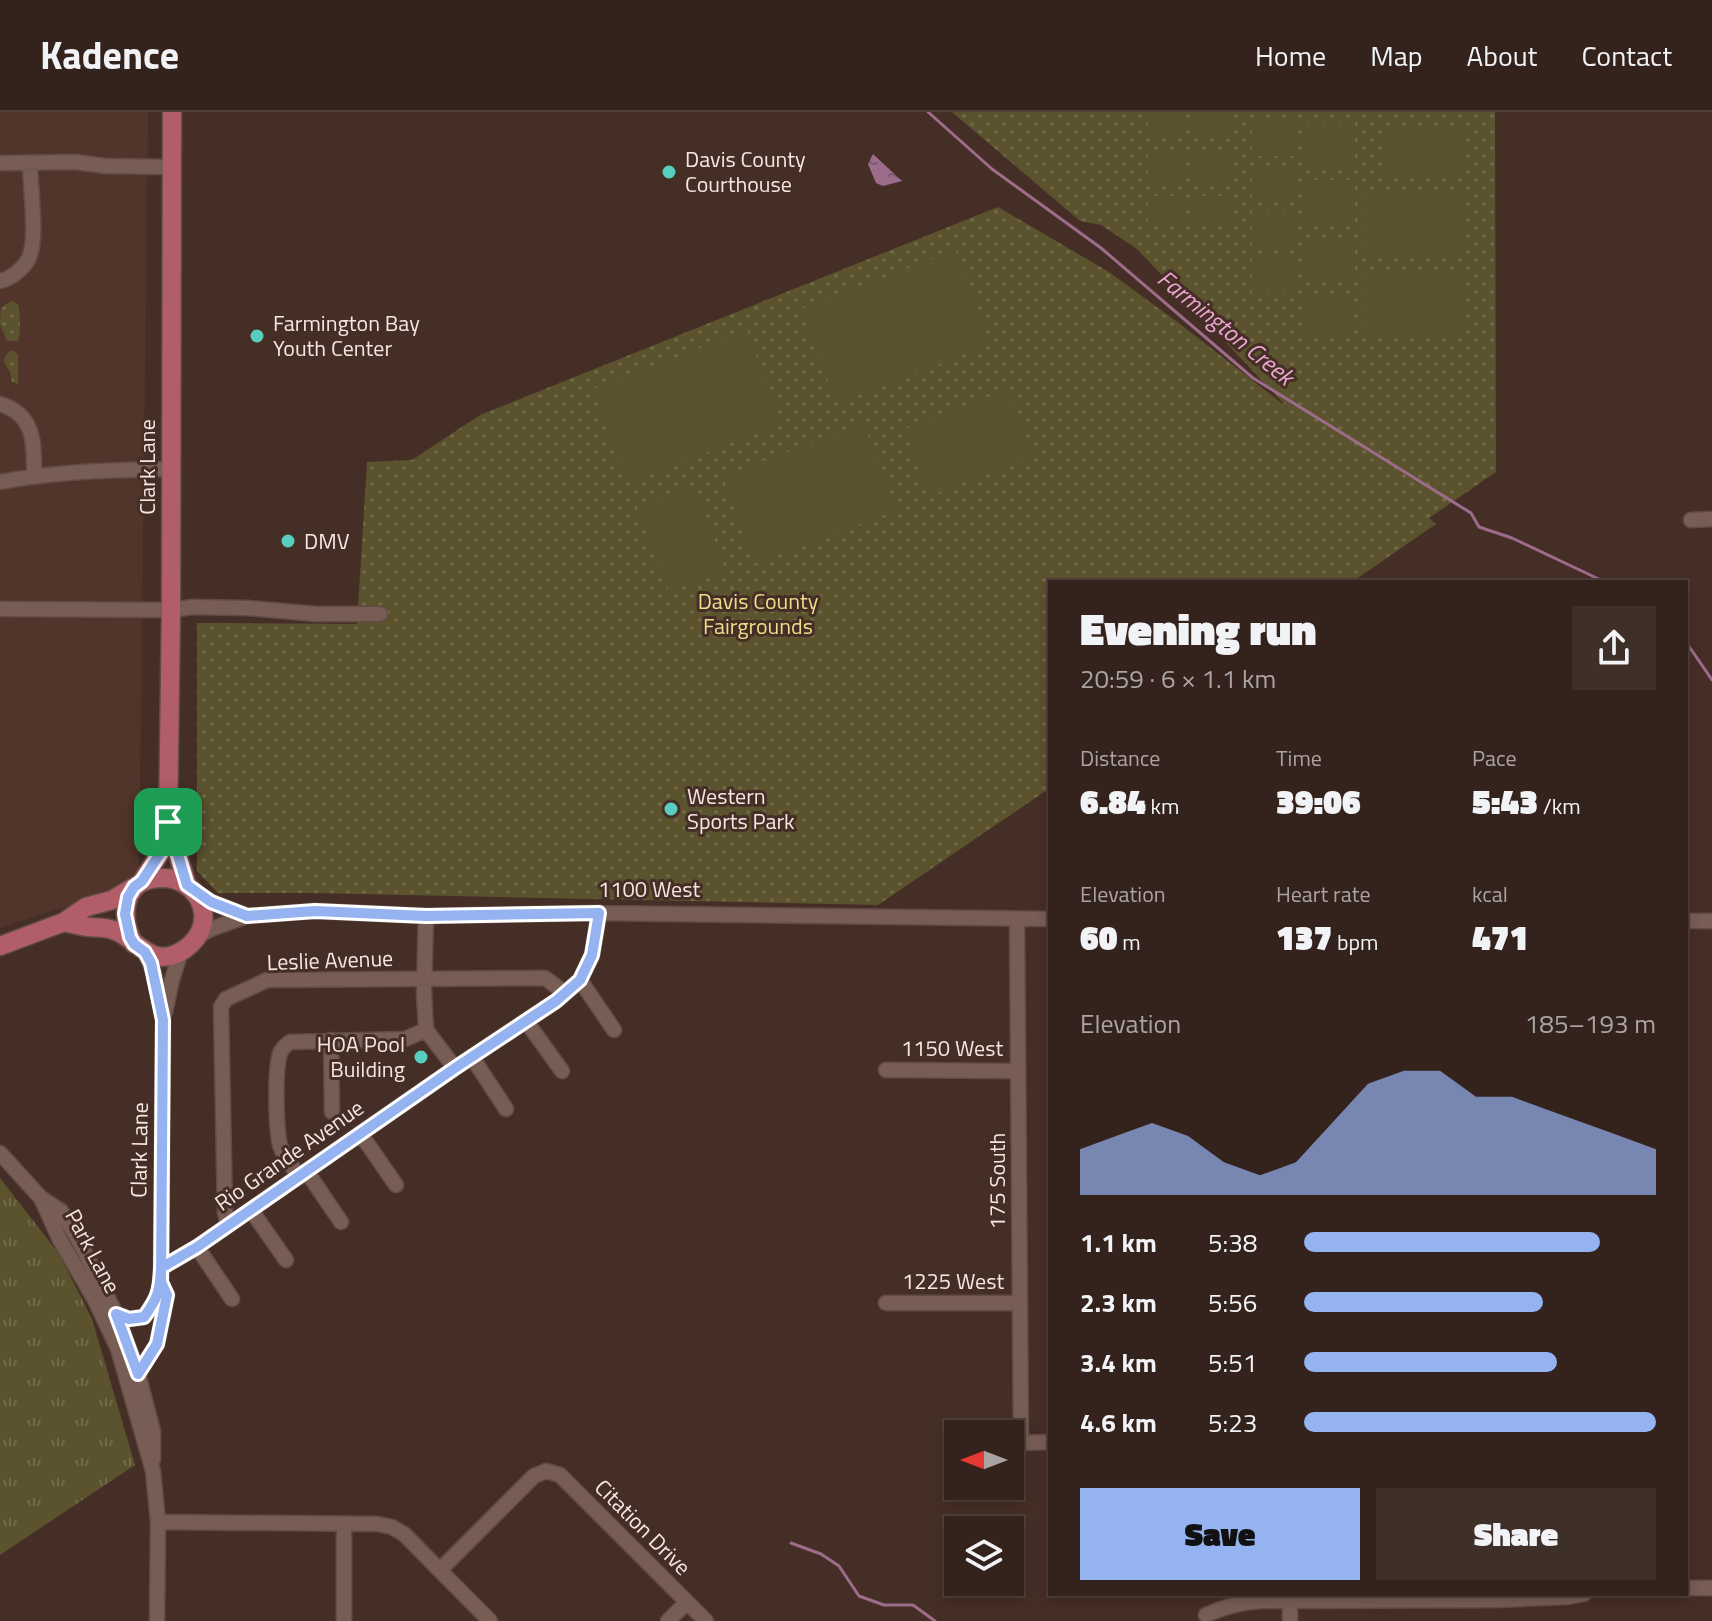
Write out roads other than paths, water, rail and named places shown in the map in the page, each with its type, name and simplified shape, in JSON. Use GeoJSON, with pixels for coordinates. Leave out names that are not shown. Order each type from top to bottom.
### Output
{"type":"FeatureCollection","features":[{"type":"Feature","properties":{"kind":"main road","name":"Clark Lane"},"geometry":{"type":"LineString","coordinates":[[138,884],[161,852],[168,822],[172,112]]}},
{"type":"Feature","properties":{"kind":"main road","name":"Clark Lane"},"geometry":{"type":"LineString","coordinates":[[168,822],[191,889]]}},
{"type":"Feature","properties":{"kind":"main road"},"geometry":{"type":"LineString","coordinates":[[0,946],[64,922],[86,907],[112,900],[138,884],[164,878],[179,881],[191,889],[201,903],[203,913],[196,937],[181,951],[166,956],[154,955],[140,948],[114,930],[64,922]]}},
{"type":"Feature","properties":{"kind":"main road"},"geometry":{"type":"LineString","coordinates":[[138,884],[128,897],[125,914],[128,932],[140,948]]}},
{"type":"Feature","properties":{"kind":"street"},"geometry":{"type":"LineString","coordinates":[[0,163],[75,162],[105,166],[172,167]]}},
{"type":"Feature","properties":{"kind":"street"},"geometry":{"type":"LineString","coordinates":[[0,281],[19,270],[28,259],[32,244],[30,163]]}},
{"type":"Feature","properties":{"kind":"street"},"geometry":{"type":"LineString","coordinates":[[0,404],[20,414],[32,433],[34,476]]}},
{"type":"Feature","properties":{"kind":"street"},"geometry":{"type":"LineString","coordinates":[[0,482],[89,470],[171,469]]}},
{"type":"Feature","properties":{"kind":"street"},"geometry":{"type":"LineString","coordinates":[[1691,520],[1712,519]]}},
{"type":"Feature","properties":{"kind":"street"},"geometry":{"type":"LineString","coordinates":[[0,609],[171,610],[192,607],[380,614]]}},
{"type":"Feature","properties":{"kind":"street","name":"1100 West"},"geometry":{"type":"LineString","coordinates":[[191,889],[224,909],[247,916]]}},
{"type":"Feature","properties":{"kind":"street","name":"1100 West"},"geometry":{"type":"LineString","coordinates":[[196,937],[247,916],[315,911],[426,916],[599,913],[1048,919]]}},
{"type":"Feature","properties":{"kind":"street","name":"Rio Grande Avenue"},"geometry":{"type":"LineString","coordinates":[[161,1275],[228,1225],[565,993],[580,980],[592,955],[599,913]]}},
{"type":"Feature","properties":{"kind":"street"},"geometry":{"type":"LineString","coordinates":[[426,916],[426,1030],[455,1068]]}},
{"type":"Feature","properties":{"kind":"street","name":"175 South"},"geometry":{"type":"LineString","coordinates":[[1017,919],[1021,1443],[1048,1442]]}},
{"type":"Feature","properties":{"kind":"street"},"geometry":{"type":"LineString","coordinates":[[1688,921],[1712,921]]}},
{"type":"Feature","properties":{"kind":"street","name":"Clark Lane"},"geometry":{"type":"LineString","coordinates":[[116,1314],[129,1319],[144,1317],[159,1295],[161,1275],[163,1020],[154,973],[140,948]]}},
{"type":"Feature","properties":{"kind":"street","name":"Clark Lane"},"geometry":{"type":"LineString","coordinates":[[163,1020],[181,951]]}},
{"type":"Feature","properties":{"kind":"street","name":"Leslie Avenue"},"geometry":{"type":"LineString","coordinates":[[228,1225],[225,1212],[221,1007],[226,999],[267,980],[545,978],[565,993]]}},
{"type":"Feature","properties":{"kind":"street"},"geometry":{"type":"LineString","coordinates":[[580,980],[614,1030]]}},
{"type":"Feature","properties":{"kind":"street"},"geometry":{"type":"LineString","coordinates":[[526,1021],[562,1071]]}},
{"type":"Feature","properties":{"kind":"street"},"geometry":{"type":"LineString","coordinates":[[341,1222],[280,1147],[277,1115],[280,1053],[290,1042],[405,1039],[426,1030]]}},
{"type":"Feature","properties":{"kind":"street"},"geometry":{"type":"LineString","coordinates":[[331,1040],[332,1112]]}},
{"type":"Feature","properties":{"kind":"street"},"geometry":{"type":"LineString","coordinates":[[472,1057],[506,1109]]}},
{"type":"Feature","properties":{"kind":"street","name":"1150 West"},"geometry":{"type":"LineString","coordinates":[[886,1070],[1018,1071]]}},
{"type":"Feature","properties":{"kind":"street"},"geometry":{"type":"LineString","coordinates":[[360,1133],[396,1185]]}},
{"type":"Feature","properties":{"kind":"street","name":"Park Lane"},"geometry":{"type":"LineString","coordinates":[[0,1153],[41,1198],[118,1349],[153,1471],[158,1522]]}},
{"type":"Feature","properties":{"kind":"street"},"geometry":{"type":"LineString","coordinates":[[41,1198],[61,1211],[116,1314],[138,1374],[153,1431],[153,1471]]}},
{"type":"Feature","properties":{"kind":"street"},"geometry":{"type":"LineString","coordinates":[[251,1210],[286,1260]]}},
{"type":"Feature","properties":{"kind":"street"},"geometry":{"type":"LineString","coordinates":[[197,1247],[232,1299]]}},
{"type":"Feature","properties":{"kind":"street","name":"Clark Lane"},"geometry":{"type":"LineString","coordinates":[[138,1374],[157,1344],[167,1295],[161,1275]]}},
{"type":"Feature","properties":{"kind":"street","name":"1225 West"},"geometry":{"type":"LineString","coordinates":[[886,1303],[1020,1303]]}},
{"type":"Feature","properties":{"kind":"street","name":"Citation Drive"},"geometry":{"type":"LineString","coordinates":[[440,1570],[534,1476],[546,1471],[560,1475],[706,1621]]}},
{"type":"Feature","properties":{"kind":"street"},"geometry":{"type":"LineString","coordinates":[[157,1621],[158,1522],[378,1524],[392,1527],[404,1534],[490,1621]]}},
{"type":"Feature","properties":{"kind":"street"},"geometry":{"type":"LineString","coordinates":[[344,1524],[344,1621]]}},
{"type":"Feature","properties":{"kind":"street"},"geometry":{"type":"LineString","coordinates":[[1688,1588],[1712,1588]]}},
{"type":"Feature","properties":{"kind":"street"},"geometry":{"type":"LineString","coordinates":[[1206,1615],[1241,1602],[1290,1598],[1525,1596]]}},
{"type":"Feature","properties":{"kind":"street"},"geometry":{"type":"LineString","coordinates":[[1290,1598],[1290,1621]]}},
{"type":"Feature","properties":{"kind":"street"},"geometry":{"type":"LineString","coordinates":[[668,1621],[687,1602]]}},
{"type":"Feature","properties":{"kind":"water"},"geometry":{"type":"Polygon","coordinates":[[[873,154],[902,181],[883,186],[876,183],[868,164],[873,154]]]}},
{"type":"Feature","properties":{"kind":"waterway","name":"Farmington Creek"},"geometry":{"type":"LineString","coordinates":[[928,112],[992,169],[1101,248],[1253,378],[1471,513],[1479,527],[1512,538],[1601,580]]}},
{"type":"Feature","properties":{"kind":"waterway","name":"Farmington Creek"},"geometry":{"type":"LineString","coordinates":[[1688,645],[1712,680]]}},
{"type":"Feature","properties":{"kind":"waterway"},"geometry":{"type":"LineString","coordinates":[[791,1543],[821,1554],[839,1566],[859,1596],[884,1605],[913,1605],[935,1621]]}},
{"type":"Feature","properties":{"kind":"place","name":"Davis County Courthouse"},"geometry":{"type":"Point","coordinates":[669,172]}},
{"type":"Feature","properties":{"kind":"place","name":"Farmington Bay Youth Center"},"geometry":{"type":"Point","coordinates":[257,336]}},
{"type":"Feature","properties":{"kind":"place","name":"DMV"},"geometry":{"type":"Point","coordinates":[288,541]}},
{"type":"Feature","properties":{"kind":"place","name":"Western Sports Park"},"geometry":{"type":"Point","coordinates":[671,809]}},
{"type":"Feature","properties":{"kind":"place","name":"HOA Pool Building"},"geometry":{"type":"Point","coordinates":[421,1057]}},
{"type":"Feature","properties":{"kind":"park label","name":"Davis County Fairgrounds"},"geometry":{"type":"Point","coordinates":[758,614]}}]}
